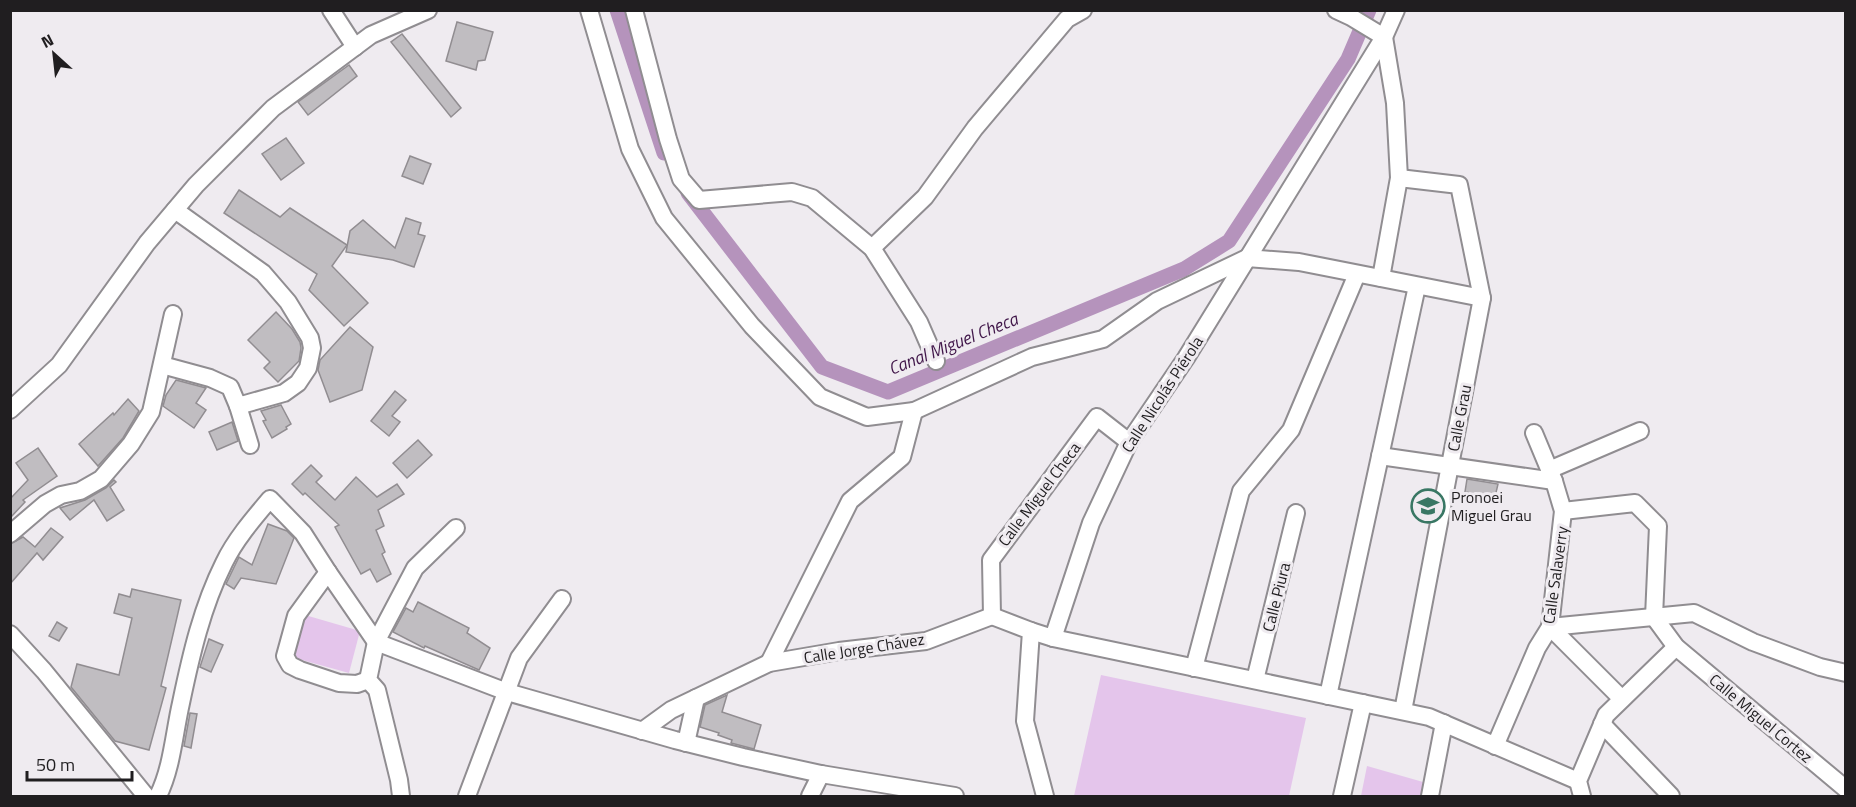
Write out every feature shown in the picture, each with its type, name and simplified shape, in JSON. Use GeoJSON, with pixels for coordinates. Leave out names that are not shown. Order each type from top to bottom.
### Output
{"type":"FeatureCollection","features":[{"type":"Feature","properties":{"kind":"street"},"geometry":{"type":"LineString","coordinates":[[331,10],[355,47]]}},
{"type":"Feature","properties":{"kind":"street"},"geometry":{"type":"LineString","coordinates":[[10,410],[59,365],[147,243],[196,185],[273,108],[371,35],[428,10]]}},
{"type":"Feature","properties":{"kind":"street"},"geometry":{"type":"LineString","coordinates":[[589,10],[630,149],[664,218],[752,326],[820,397],[867,417],[915,411],[1032,357],[1103,339],[1157,301],[1247,258],[1299,262],[1482,298]]}},
{"type":"Feature","properties":{"kind":"street"},"geometry":{"type":"LineString","coordinates":[[634,10],[668,140],[681,178],[699,200],[792,192],[812,198],[872,248],[919,322],[936,361]]}},
{"type":"Feature","properties":{"kind":"street"},"geometry":{"type":"LineString","coordinates":[[872,248],[925,197],[975,128],[1067,19],[1083,10]]}},
{"type":"Feature","properties":{"kind":"street","name":"Calle Nicolás Piérola"},"geometry":{"type":"LineString","coordinates":[[1053,638],[1091,523],[1129,442],[1186,358],[1384,37],[1396,10]]}},
{"type":"Feature","properties":{"kind":"street"},"geometry":{"type":"LineString","coordinates":[[1343,14],[1384,37],[1395,103],[1399,178],[1381,278]]}},
{"type":"Feature","properties":{"kind":"street","name":"Calle Grau"},"geometry":{"type":"LineString","coordinates":[[1399,178],[1459,184],[1482,298],[1403,711]]}},
{"type":"Feature","properties":{"kind":"street"},"geometry":{"type":"LineString","coordinates":[[175,210],[263,273],[288,302],[310,338],[312,348],[308,368],[298,383],[284,393],[238,406]]}},
{"type":"Feature","properties":{"kind":"street"},"geometry":{"type":"LineString","coordinates":[[1194,668],[1241,491],[1291,430],[1357,274]]}},
{"type":"Feature","properties":{"kind":"street"},"geometry":{"type":"LineString","coordinates":[[1328,696],[1417,286]]}},
{"type":"Feature","properties":{"kind":"street"},"geometry":{"type":"LineString","coordinates":[[10,534],[45,504],[61,495],[80,491],[101,479],[131,444],[151,412],[173,314]]}},
{"type":"Feature","properties":{"kind":"street"},"geometry":{"type":"LineString","coordinates":[[162,364],[210,378],[230,387],[250,446]]}},
{"type":"Feature","properties":{"kind":"street"},"geometry":{"type":"LineString","coordinates":[[769,663],[850,501],[902,457],[915,411]]}},
{"type":"Feature","properties":{"kind":"street","name":"Calle Miguel Checa"},"geometry":{"type":"LineString","coordinates":[[992,616],[991,560],[1097,417],[1129,442]]}},
{"type":"Feature","properties":{"kind":"street"},"geometry":{"type":"LineString","coordinates":[[1380,456],[1450,466],[1551,476],[1640,431]]}},
{"type":"Feature","properties":{"kind":"street","name":"Calle Salaverry"},"geometry":{"type":"LineString","coordinates":[[1495,746],[1537,648],[1550,627],[1563,511],[1534,433]]}},
{"type":"Feature","properties":{"kind":"street"},"geometry":{"type":"LineString","coordinates":[[158,796],[168,765],[193,644],[208,600],[225,561],[250,523],[270,499],[303,533],[376,642],[507,692],[680,742],[821,774],[955,796]]}},
{"type":"Feature","properties":{"kind":"street"},"geometry":{"type":"LineString","coordinates":[[1563,511],[1635,503],[1658,526],[1654,617]]}},
{"type":"Feature","properties":{"kind":"street","name":"Calle Piura"},"geometry":{"type":"LineString","coordinates":[[1256,680],[1296,513]]}},
{"type":"Feature","properties":{"kind":"street"},"geometry":{"type":"LineString","coordinates":[[368,680],[376,642],[416,568],[456,528]]}},
{"type":"Feature","properties":{"kind":"street"},"geometry":{"type":"LineString","coordinates":[[328,572],[297,616],[285,656],[290,665],[339,683],[357,684],[368,680]]}},
{"type":"Feature","properties":{"kind":"street"},"geometry":{"type":"LineString","coordinates":[[467,796],[519,658],[562,599]]}},
{"type":"Feature","properties":{"kind":"street"},"geometry":{"type":"LineString","coordinates":[[1550,627],[1694,613],[1753,642],[1820,667],[1845,673]]}},
{"type":"Feature","properties":{"kind":"street"},"geometry":{"type":"LineString","coordinates":[[992,616],[1053,638],[1429,717],[1495,746],[1580,789],[1606,715],[1676,647]]}},
{"type":"Feature","properties":{"kind":"street","name":"Calle Jorge Chávez"},"geometry":{"type":"LineString","coordinates":[[642,731],[671,710],[769,663],[838,651],[926,641],[992,616]]}},
{"type":"Feature","properties":{"kind":"street","name":"Calle Miguel Cortez"},"geometry":{"type":"LineString","coordinates":[[1654,617],[1676,647],[1845,789]]}},
{"type":"Feature","properties":{"kind":"street"},"geometry":{"type":"LineString","coordinates":[[1550,627],[1622,699]]}},
{"type":"Feature","properties":{"kind":"street"},"geometry":{"type":"LineString","coordinates":[[1031,631],[1025,722],[1045,796]]}},
{"type":"Feature","properties":{"kind":"street"},"geometry":{"type":"LineString","coordinates":[[10,634],[44,671],[146,796]]}},
{"type":"Feature","properties":{"kind":"street"},"geometry":{"type":"LineString","coordinates":[[368,680],[377,690],[399,780],[400,796]]}},
{"type":"Feature","properties":{"kind":"street"},"geometry":{"type":"LineString","coordinates":[[680,742],[696,698]]}},
{"type":"Feature","properties":{"kind":"street"},"geometry":{"type":"LineString","coordinates":[[1342,796],[1363,703]]}},
{"type":"Feature","properties":{"kind":"street"},"geometry":{"type":"LineString","coordinates":[[671,710],[667,715],[666,728],[680,742]]}},
{"type":"Feature","properties":{"kind":"street"},"geometry":{"type":"LineString","coordinates":[[1430,796],[1444,723]]}},
{"type":"Feature","properties":{"kind":"street"},"geometry":{"type":"LineString","coordinates":[[1602,724],[1671,796]]}},
{"type":"Feature","properties":{"kind":"street"},"geometry":{"type":"LineString","coordinates":[[810,796],[821,774]]}},
{"type":"Feature","properties":{"kind":"street"},"geometry":{"type":"LineString","coordinates":[[1841,796],[1845,789]]}},
{"type":"Feature","properties":{"kind":"shaded area"},"geometry":{"type":"Polygon","coordinates":[[[305,615],[360,631],[349,673],[291,657],[305,615]]]}},
{"type":"Feature","properties":{"kind":"shaded area"},"geometry":{"type":"Polygon","coordinates":[[[1101,675],[1306,718],[1289,796],[1074,796],[1101,675]]]}},
{"type":"Feature","properties":{"kind":"shaded area"},"geometry":{"type":"Polygon","coordinates":[[[1367,766],[1423,782],[1421,796],[1361,796],[1367,766]]]}},
{"type":"Feature","properties":{"kind":"building"},"geometry":{"type":"Polygon","coordinates":[[[457,22],[493,32],[485,60],[478,61],[476,70],[446,61],[457,22]]]}},
{"type":"Feature","properties":{"kind":"building"},"geometry":{"type":"Polygon","coordinates":[[[402,34],[461,108],[451,117],[391,42],[402,34]]]}},
{"type":"Feature","properties":{"kind":"building"},"geometry":{"type":"Polygon","coordinates":[[[349,65],[357,76],[308,115],[298,102],[349,65]]]}},
{"type":"Feature","properties":{"kind":"building"},"geometry":{"type":"Polygon","coordinates":[[[286,138],[304,163],[281,180],[262,154],[286,138]]]}},
{"type":"Feature","properties":{"kind":"building"},"geometry":{"type":"Polygon","coordinates":[[[410,156],[431,164],[423,184],[402,176],[410,156]]]}},
{"type":"Feature","properties":{"kind":"building"},"geometry":{"type":"Polygon","coordinates":[[[239,190],[280,217],[290,208],[347,245],[332,266],[368,303],[344,326],[309,290],[317,274],[224,213],[239,190]]]}},
{"type":"Feature","properties":{"kind":"building"},"geometry":{"type":"Polygon","coordinates":[[[406,218],[421,223],[418,234],[425,236],[414,267],[393,260],[346,252],[350,231],[363,220],[395,248],[406,218]]]}},
{"type":"Feature","properties":{"kind":"building"},"geometry":{"type":"Polygon","coordinates":[[[276,312],[292,329],[301,348],[299,361],[278,382],[264,368],[270,362],[248,340],[276,312]]]}},
{"type":"Feature","properties":{"kind":"building"},"geometry":{"type":"Polygon","coordinates":[[[350,327],[373,347],[362,390],[330,402],[318,370],[320,360],[350,327]]]}},
{"type":"Feature","properties":{"kind":"building"},"geometry":{"type":"Polygon","coordinates":[[[176,380],[206,388],[196,403],[206,410],[194,428],[163,406],[166,395],[176,380]]]}},
{"type":"Feature","properties":{"kind":"building"},"geometry":{"type":"Polygon","coordinates":[[[395,391],[406,400],[392,416],[400,422],[389,436],[371,421],[395,391]]]}},
{"type":"Feature","properties":{"kind":"building"},"geometry":{"type":"Polygon","coordinates":[[[128,399],[139,411],[123,438],[98,466],[79,444],[113,413],[114,415],[128,399]]]}},
{"type":"Feature","properties":{"kind":"building"},"geometry":{"type":"Polygon","coordinates":[[[281,405],[291,424],[272,438],[263,421],[266,420],[261,411],[281,405]]]}},
{"type":"Feature","properties":{"kind":"building"},"geometry":{"type":"Polygon","coordinates":[[[232,422],[238,441],[217,450],[209,432],[232,422]]]}},
{"type":"Feature","properties":{"kind":"building"},"geometry":{"type":"Polygon","coordinates":[[[418,440],[432,455],[407,478],[393,463],[418,440]]]}},
{"type":"Feature","properties":{"kind":"building"},"geometry":{"type":"Polygon","coordinates":[[[38,448],[57,476],[23,500],[25,502],[10,518],[10,499],[28,480],[16,463],[38,448]]]}},
{"type":"Feature","properties":{"kind":"building"},"geometry":{"type":"Polygon","coordinates":[[[311,465],[322,476],[316,482],[335,500],[356,477],[377,497],[397,484],[404,494],[378,510],[384,526],[376,530],[385,552],[382,554],[391,574],[377,582],[370,569],[361,574],[335,527],[339,525],[292,484],[311,465]]]}},
{"type":"Feature","properties":{"kind":"building"},"geometry":{"type":"Polygon","coordinates":[[[1467,479],[1498,484],[1495,497],[1465,492],[1467,479]]]}},
{"type":"Feature","properties":{"kind":"building"},"geometry":{"type":"Polygon","coordinates":[[[114,480],[116,482],[110,487],[124,510],[107,521],[94,500],[70,520],[60,508],[85,500],[106,488],[114,480]]]}},
{"type":"Feature","properties":{"kind":"building"},"geometry":{"type":"Polygon","coordinates":[[[268,524],[287,531],[294,538],[276,584],[241,578],[234,589],[226,584],[239,557],[252,565],[268,524]]]}},
{"type":"Feature","properties":{"kind":"building"},"geometry":{"type":"Polygon","coordinates":[[[51,528],[63,537],[43,560],[37,553],[10,584],[10,544],[23,537],[35,547],[51,528]]]}},
{"type":"Feature","properties":{"kind":"building"},"geometry":{"type":"Polygon","coordinates":[[[132,589],[181,600],[161,686],[166,688],[149,750],[115,741],[71,687],[77,664],[119,675],[132,618],[114,613],[119,594],[130,597],[132,589]]]}},
{"type":"Feature","properties":{"kind":"building"},"geometry":{"type":"Polygon","coordinates":[[[418,602],[469,628],[467,633],[490,648],[479,670],[425,646],[424,648],[393,632],[406,608],[413,612],[418,602]]]}},
{"type":"Feature","properties":{"kind":"building"},"geometry":{"type":"Polygon","coordinates":[[[57,622],[67,628],[59,641],[49,636],[57,622]]]}},
{"type":"Feature","properties":{"kind":"building"},"geometry":{"type":"Polygon","coordinates":[[[209,639],[223,645],[211,672],[200,667],[209,639]]]}},
{"type":"Feature","properties":{"kind":"building"},"geometry":{"type":"Polygon","coordinates":[[[727,695],[722,712],[761,725],[754,749],[731,743],[732,740],[718,735],[719,733],[700,727],[705,705],[727,695]]]}},
{"type":"Feature","properties":{"kind":"building"},"geometry":{"type":"Polygon","coordinates":[[[190,713],[197,714],[191,748],[184,746],[190,713]]]}},
{"type":"Feature","properties":{"kind":"waterway","name":"Canal Miguel Checa"},"geometry":{"type":"LineString","coordinates":[[617,10],[664,153]]}},
{"type":"Feature","properties":{"kind":"waterway","name":"Canal Miguel Checa"},"geometry":{"type":"LineString","coordinates":[[688,193],[822,367],[888,392],[1184,269],[1229,241],[1348,59],[1369,10]]}},
{"type":"Feature","properties":{"kind":"place","name":"Pronoei Miguel Grau"},"geometry":{"type":"Point","coordinates":[1428,506]}}]}
